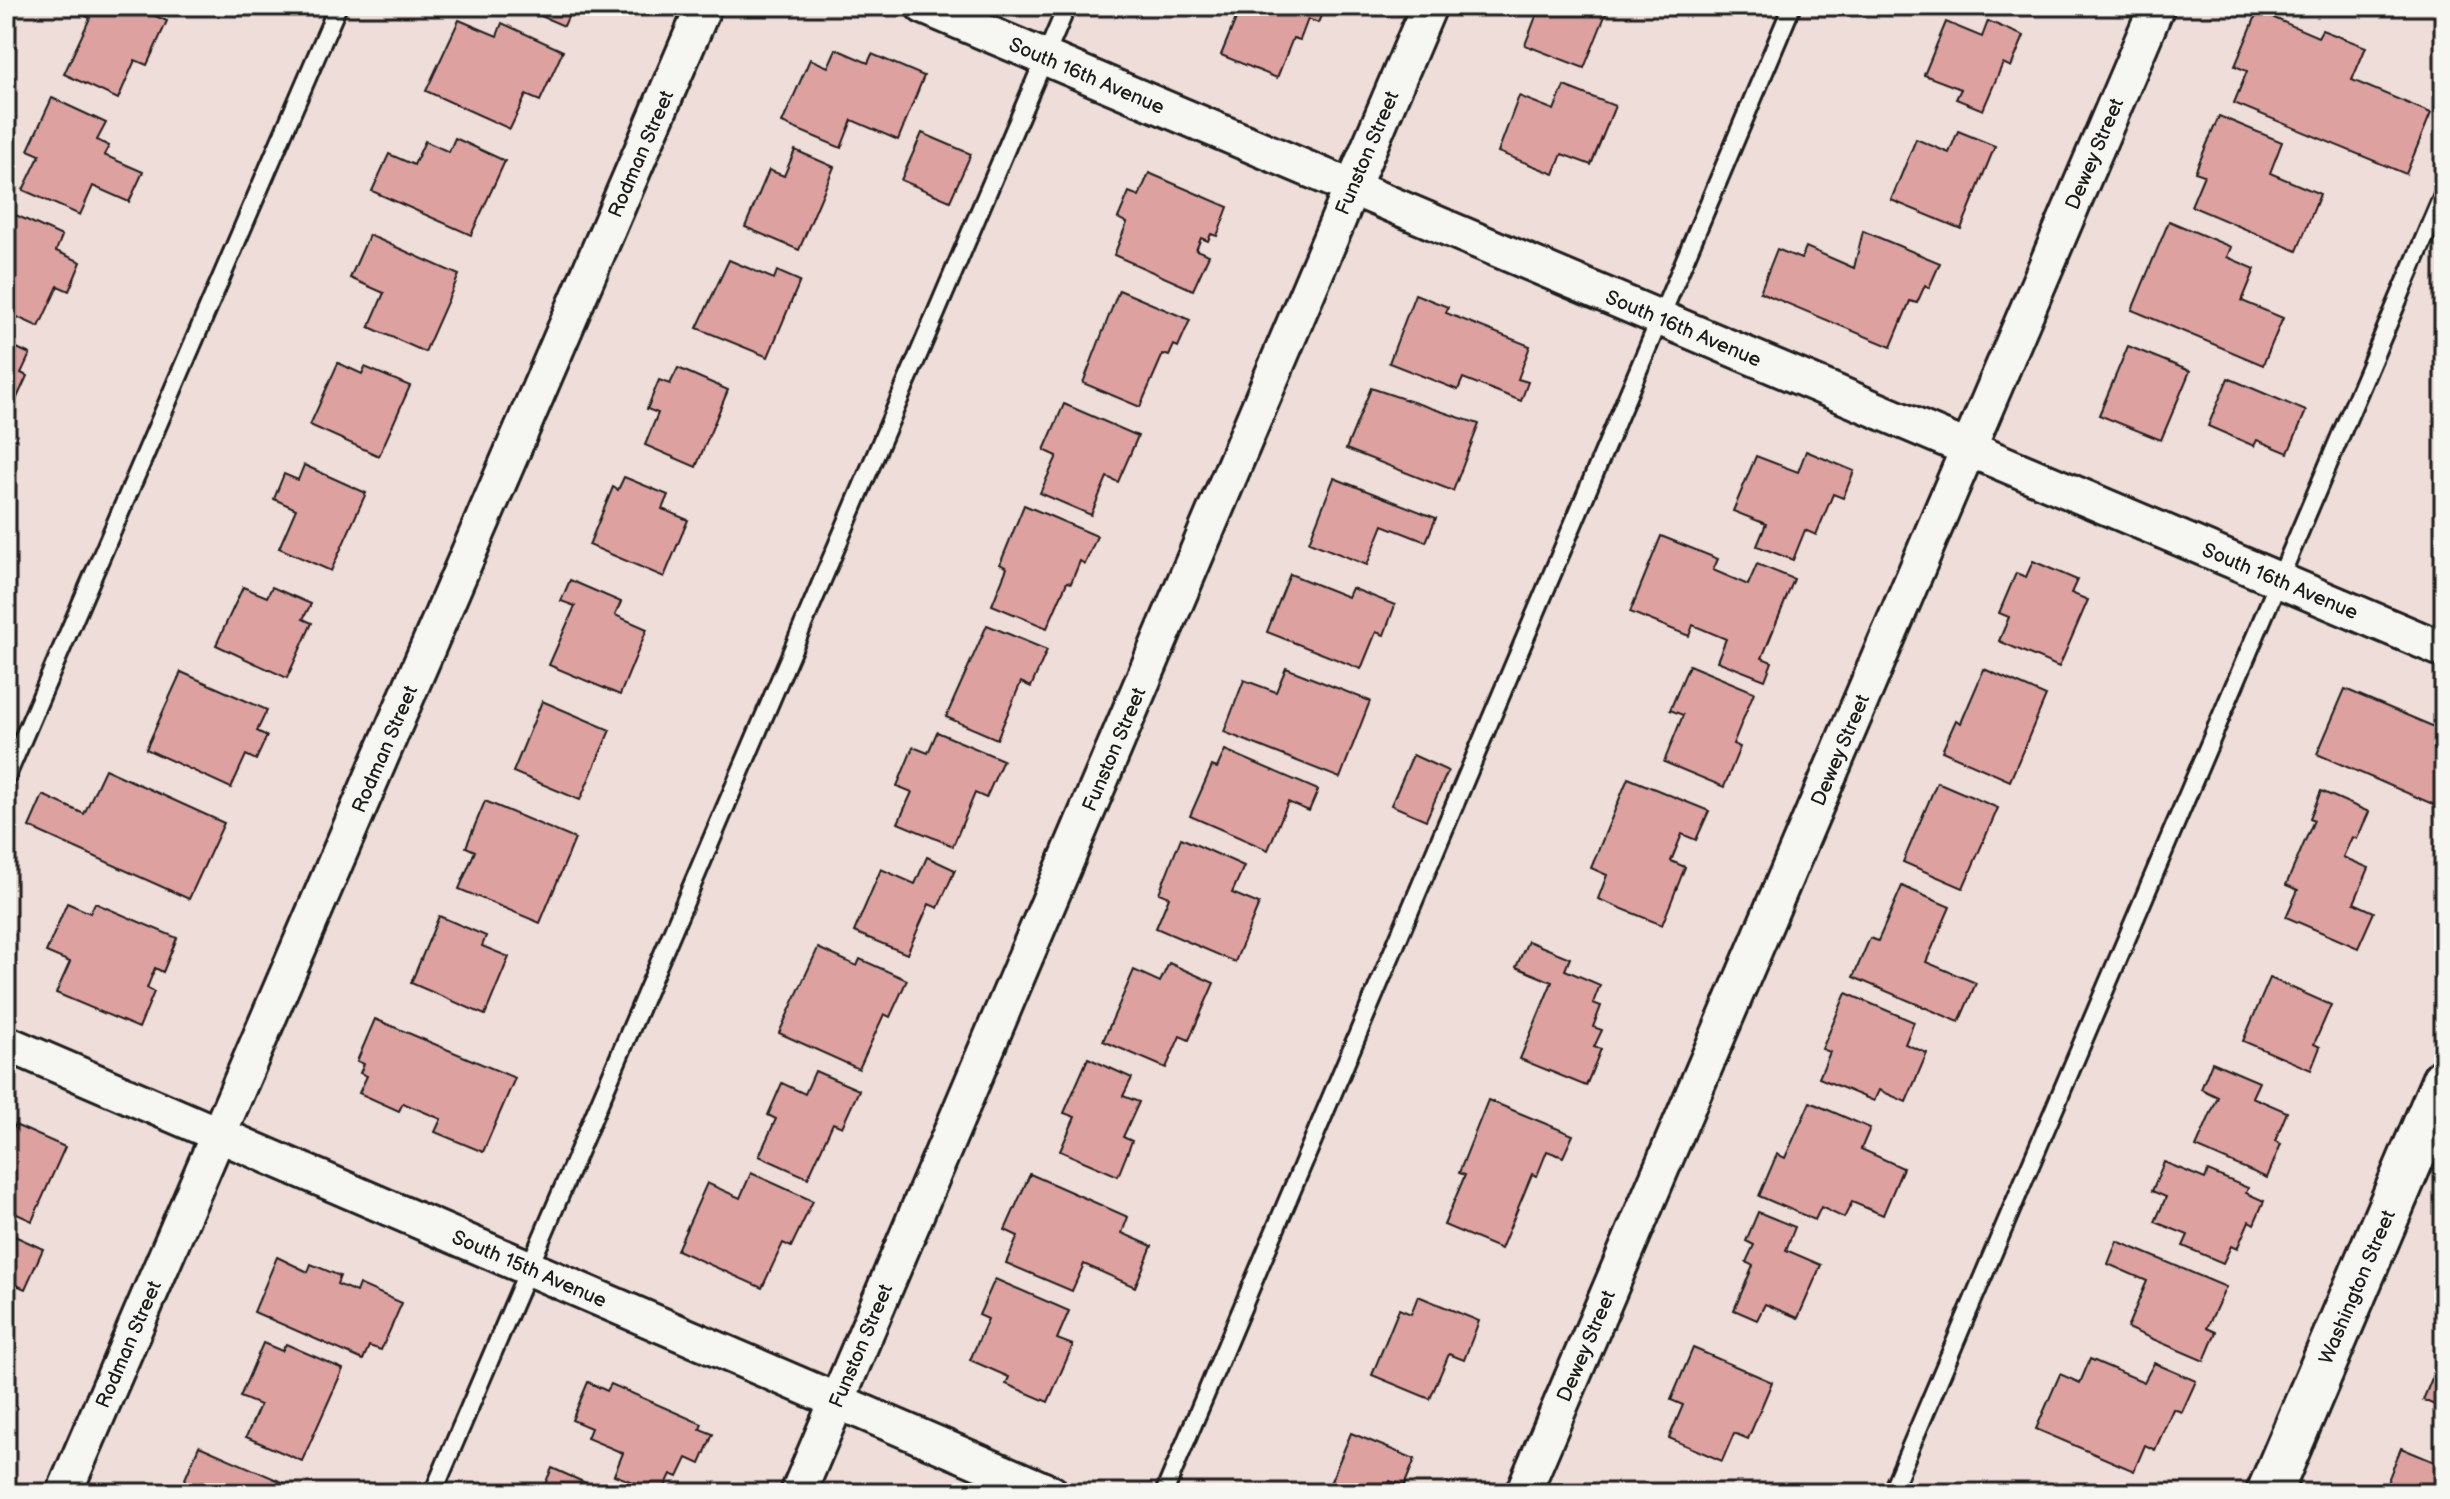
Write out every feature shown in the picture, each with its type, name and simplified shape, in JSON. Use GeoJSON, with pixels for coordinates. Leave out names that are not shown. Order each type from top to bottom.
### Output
{"type":"FeatureCollection","features":[{"type":"Feature","properties":{"kind":"street","name":"Rodman Street"},"geometry":{"type":"LineString","coordinates":[[64,1493],[704,6]]}},
{"type":"Feature","properties":{"kind":"street","name":"South 16th Avenue"},"geometry":{"type":"LineString","coordinates":[[923,6],[2444,650]]}},
{"type":"Feature","properties":{"kind":"street","name":"Funston Street"},"geometry":{"type":"LineString","coordinates":[[798,1493],[1429,6]]}},
{"type":"Feature","properties":{"kind":"street","name":"Dewey Street"},"geometry":{"type":"LineString","coordinates":[[1523,1493],[2157,6]]}},
{"type":"Feature","properties":{"kind":"street","name":"South 15th Avenue"},"geometry":{"type":"LineString","coordinates":[[6,1043],[1051,1493]]}},
{"type":"Feature","properties":{"kind":"street","name":"Washington Street"},"geometry":{"type":"LineString","coordinates":[[2269,1493],[2444,1081]]}},
{"type":"Feature","properties":{"kind":"lane"},"geometry":{"type":"LineString","coordinates":[[6,778],[338,6]]}},
{"type":"Feature","properties":{"kind":"lane"},"geometry":{"type":"LineString","coordinates":[[433,1493],[1067,6]]}},
{"type":"Feature","properties":{"kind":"lane"},"geometry":{"type":"LineString","coordinates":[[1164,1493],[1792,6]]}},
{"type":"Feature","properties":{"kind":"lane"},"geometry":{"type":"LineString","coordinates":[[1891,1493],[2444,192]]}},
{"type":"Feature","properties":{"kind":"building"},"geometry":{"type":"Polygon","coordinates":[[[83,6],[133,6],[167,21],[147,65],[135,60],[118,99],[64,74],[90,18],[80,13],[83,6]]]}},
{"type":"Feature","properties":{"kind":"building"},"geometry":{"type":"Polygon","coordinates":[[[518,6],[573,6],[564,26],[518,6]]]}},
{"type":"Feature","properties":{"kind":"building"},"geometry":{"type":"Polygon","coordinates":[[[1241,6],[1325,6],[1318,23],[1308,19],[1300,40],[1293,38],[1277,78],[1221,55],[1241,6]]]}},
{"type":"Feature","properties":{"kind":"building"},"geometry":{"type":"Polygon","coordinates":[[[1540,6],[1609,6],[1584,68],[1525,45],[1540,6]]]}},
{"type":"Feature","properties":{"kind":"building"},"geometry":{"type":"Polygon","coordinates":[[[2258,11],[2318,37],[2322,30],[2366,47],[2352,80],[2431,113],[2406,174],[2234,103],[2247,71],[2235,66],[2258,11]]]}},
{"type":"Feature","properties":{"kind":"building"},"geometry":{"type":"Polygon","coordinates":[[[459,20],[497,36],[502,23],[563,51],[540,101],[526,95],[510,129],[426,91],[459,20]]]}},
{"type":"Feature","properties":{"kind":"building"},"geometry":{"type":"Polygon","coordinates":[[[1988,21],[2024,36],[2011,67],[2003,63],[1983,110],[1956,99],[1961,89],[1924,75],[1946,22],[1982,37],[1988,21]]]}},
{"type":"Feature","properties":{"kind":"building"},"geometry":{"type":"Polygon","coordinates":[[[836,49],[868,63],[872,54],[924,76],[898,140],[852,120],[841,148],[782,123],[810,59],[828,67],[836,49]]]}},
{"type":"Feature","properties":{"kind":"building"},"geometry":{"type":"Polygon","coordinates":[[[1564,86],[1615,106],[1591,165],[1562,154],[1554,174],[1498,152],[1519,96],[1554,110],[1564,86]]]}},
{"type":"Feature","properties":{"kind":"building"},"geometry":{"type":"Polygon","coordinates":[[[52,98],[106,123],[97,140],[109,146],[104,155],[143,172],[129,202],[93,186],[80,215],[23,190],[40,155],[28,150],[52,98]]]}},
{"type":"Feature","properties":{"kind":"building"},"geometry":{"type":"Polygon","coordinates":[[[2219,116],[2282,142],[2270,173],[2320,194],[2297,251],[2191,206],[2204,175],[2195,172],[2219,116]]]}},
{"type":"Feature","properties":{"kind":"building"},"geometry":{"type":"Polygon","coordinates":[[[1958,131],[1995,146],[1961,229],[1891,200],[1916,139],[1949,153],[1958,131]]]}},
{"type":"Feature","properties":{"kind":"building"},"geometry":{"type":"Polygon","coordinates":[[[922,133],[971,154],[950,201],[901,180],[922,133]]]}},
{"type":"Feature","properties":{"kind":"building"},"geometry":{"type":"Polygon","coordinates":[[[455,138],[505,161],[471,235],[372,191],[389,154],[414,165],[425,141],[449,152],[455,138]]]}},
{"type":"Feature","properties":{"kind":"building"},"geometry":{"type":"Polygon","coordinates":[[[795,150],[834,167],[799,250],[745,227],[769,170],[784,176],[795,150]]]}},
{"type":"Feature","properties":{"kind":"building"},"geometry":{"type":"Polygon","coordinates":[[[1149,173],[1228,207],[1217,236],[1211,234],[1208,241],[1201,238],[1196,250],[1209,255],[1193,290],[1114,255],[1127,223],[1118,218],[1129,192],[1139,196],[1149,173]]]}},
{"type":"Feature","properties":{"kind":"building"},"geometry":{"type":"Polygon","coordinates":[[[9,212],[62,236],[56,251],[81,262],[69,291],[58,286],[39,327],[6,312],[6,256],[13,241],[6,238],[9,212]]]}},
{"type":"Feature","properties":{"kind":"building"},"geometry":{"type":"Polygon","coordinates":[[[2169,221],[2231,247],[2227,257],[2255,269],[2242,301],[2283,318],[2263,365],[2132,310],[2169,221]]]}},
{"type":"Feature","properties":{"kind":"building"},"geometry":{"type":"Polygon","coordinates":[[[1863,231],[1940,263],[1929,288],[1925,285],[1917,303],[1910,301],[1891,347],[1760,292],[1777,249],[1801,259],[1806,247],[1854,268],[1863,231]]]}},
{"type":"Feature","properties":{"kind":"building"},"geometry":{"type":"Polygon","coordinates":[[[369,235],[459,275],[425,352],[369,327],[384,293],[350,278],[369,235]]]}},
{"type":"Feature","properties":{"kind":"building"},"geometry":{"type":"Polygon","coordinates":[[[729,260],[774,279],[777,271],[800,281],[768,357],[697,328],[729,260]]]}},
{"type":"Feature","properties":{"kind":"building"},"geometry":{"type":"Polygon","coordinates":[[[1119,290],[1190,320],[1178,347],[1174,345],[1169,356],[1163,354],[1140,407],[1083,383],[1119,290]]]}},
{"type":"Feature","properties":{"kind":"building"},"geometry":{"type":"Polygon","coordinates":[[[1415,294],[1448,307],[1446,313],[1530,346],[1518,379],[1528,382],[1521,401],[1463,378],[1458,390],[1389,363],[1415,294]]]}},
{"type":"Feature","properties":{"kind":"building"},"geometry":{"type":"Polygon","coordinates":[[[6,343],[30,354],[21,373],[27,376],[6,422],[6,343]]]}},
{"type":"Feature","properties":{"kind":"building"},"geometry":{"type":"Polygon","coordinates":[[[2128,346],[2190,371],[2161,440],[2099,415],[2128,346]]]}},
{"type":"Feature","properties":{"kind":"building"},"geometry":{"type":"Polygon","coordinates":[[[338,363],[362,374],[365,367],[410,386],[379,456],[310,425],[338,363]]]}},
{"type":"Feature","properties":{"kind":"building"},"geometry":{"type":"Polygon","coordinates":[[[678,368],[728,390],[696,467],[645,445],[658,413],[647,409],[659,380],[670,384],[678,368]]]}},
{"type":"Feature","properties":{"kind":"building"},"geometry":{"type":"Polygon","coordinates":[[[2228,378],[2306,411],[2288,453],[2257,440],[2254,446],[2208,426],[2228,378]]]}},
{"type":"Feature","properties":{"kind":"building"},"geometry":{"type":"Polygon","coordinates":[[[1371,388],[1479,424],[1453,491],[1346,449],[1371,388]]]}},
{"type":"Feature","properties":{"kind":"building"},"geometry":{"type":"Polygon","coordinates":[[[1064,404],[1138,436],[1118,482],[1107,477],[1091,515],[1040,493],[1057,456],[1044,450],[1064,404]]]}},
{"type":"Feature","properties":{"kind":"building"},"geometry":{"type":"Polygon","coordinates":[[[1806,451],[1854,471],[1843,498],[1833,494],[1816,535],[1805,530],[1793,560],[1757,546],[1766,524],[1733,511],[1756,456],[1798,472],[1806,451]]]}},
{"type":"Feature","properties":{"kind":"building"},"geometry":{"type":"Polygon","coordinates":[[[304,465],[366,493],[331,571],[279,548],[296,509],[274,499],[284,474],[298,480],[304,465]]]}},
{"type":"Feature","properties":{"kind":"building"},"geometry":{"type":"Polygon","coordinates":[[[624,477],[668,495],[662,509],[688,520],[664,577],[589,545],[613,487],[618,490],[624,477]]]}},
{"type":"Feature","properties":{"kind":"building"},"geometry":{"type":"Polygon","coordinates":[[[1334,478],[1436,518],[1426,542],[1383,525],[1367,565],[1309,542],[1334,478]]]}},
{"type":"Feature","properties":{"kind":"building"},"geometry":{"type":"Polygon","coordinates":[[[1024,505],[1097,536],[1085,564],[1080,561],[1071,583],[1067,582],[1047,628],[992,605],[1007,568],[1000,564],[1024,505]]]}},
{"type":"Feature","properties":{"kind":"building"},"geometry":{"type":"Polygon","coordinates":[[[1661,536],[1718,559],[1713,570],[1748,585],[1757,564],[1794,579],[1762,658],[1772,662],[1765,680],[1717,661],[1726,639],[1693,625],[1689,636],[1630,612],[1661,536]]]}},
{"type":"Feature","properties":{"kind":"building"},"geometry":{"type":"Polygon","coordinates":[[[2033,561],[2077,580],[2071,593],[2088,600],[2059,667],[1999,641],[2009,617],[1999,613],[2016,573],[2026,577],[2033,561]]]}},
{"type":"Feature","properties":{"kind":"building"},"geometry":{"type":"Polygon","coordinates":[[[1290,574],[1348,597],[1352,588],[1395,605],[1384,635],[1376,632],[1361,669],[1267,632],[1290,574]]]}},
{"type":"Feature","properties":{"kind":"building"},"geometry":{"type":"Polygon","coordinates":[[[570,580],[621,602],[615,615],[647,629],[620,695],[549,665],[575,606],[561,601],[570,580]]]}},
{"type":"Feature","properties":{"kind":"building"},"geometry":{"type":"Polygon","coordinates":[[[243,587],[267,597],[272,587],[311,604],[303,619],[312,623],[287,678],[216,645],[243,587]]]}},
{"type":"Feature","properties":{"kind":"building"},"geometry":{"type":"Polygon","coordinates":[[[987,625],[1047,650],[1031,687],[1021,682],[997,739],[946,717],[987,625]]]}},
{"type":"Feature","properties":{"kind":"building"},"geometry":{"type":"Polygon","coordinates":[[[1689,665],[1754,692],[1733,744],[1740,747],[1724,787],[1664,762],[1683,715],[1670,710],[1689,665]]]}},
{"type":"Feature","properties":{"kind":"building"},"geometry":{"type":"Polygon","coordinates":[[[1286,668],[1370,701],[1340,778],[1224,732],[1244,680],[1276,692],[1286,668]]]}},
{"type":"Feature","properties":{"kind":"building"},"geometry":{"type":"Polygon","coordinates":[[[1984,669],[2046,696],[2010,781],[1942,751],[1956,720],[1961,723],[1984,669]]]}},
{"type":"Feature","properties":{"kind":"building"},"geometry":{"type":"Polygon","coordinates":[[[181,672],[267,710],[257,731],[267,736],[256,760],[246,755],[231,788],[146,749],[181,672]]]}},
{"type":"Feature","properties":{"kind":"building"},"geometry":{"type":"Polygon","coordinates":[[[2345,689],[2444,731],[2444,809],[2317,754],[2345,689]]]}},
{"type":"Feature","properties":{"kind":"building"},"geometry":{"type":"Polygon","coordinates":[[[542,701],[610,730],[580,800],[513,772],[542,701]]]}},
{"type":"Feature","properties":{"kind":"building"},"geometry":{"type":"Polygon","coordinates":[[[937,732],[1003,760],[986,798],[975,793],[953,846],[898,823],[912,792],[897,786],[913,747],[928,753],[937,732]]]}},
{"type":"Feature","properties":{"kind":"building"},"geometry":{"type":"Polygon","coordinates":[[[1225,750],[1318,790],[1309,811],[1288,802],[1268,850],[1190,816],[1212,766],[1217,768],[1225,750]]]}},
{"type":"Feature","properties":{"kind":"building"},"geometry":{"type":"Polygon","coordinates":[[[1413,755],[1448,771],[1426,820],[1391,805],[1413,755]]]}},
{"type":"Feature","properties":{"kind":"building"},"geometry":{"type":"Polygon","coordinates":[[[105,769],[224,823],[189,899],[29,827],[43,795],[84,814],[105,769]]]}},
{"type":"Feature","properties":{"kind":"building"},"geometry":{"type":"Polygon","coordinates":[[[1628,778],[1709,811],[1696,840],[1682,834],[1671,861],[1685,867],[1662,925],[1598,899],[1607,875],[1591,868],[1628,778]]]}},
{"type":"Feature","properties":{"kind":"building"},"geometry":{"type":"Polygon","coordinates":[[[1937,782],[1998,808],[1963,888],[1903,862],[1937,782]]]}},
{"type":"Feature","properties":{"kind":"building"},"geometry":{"type":"Polygon","coordinates":[[[2321,791],[2369,812],[2357,839],[2352,837],[2343,857],[2369,868],[2354,903],[2374,912],[2358,948],[2286,917],[2298,890],[2286,885],[2314,820],[2310,818],[2321,791]]]}},
{"type":"Feature","properties":{"kind":"building"},"geometry":{"type":"Polygon","coordinates":[[[485,801],[575,839],[540,923],[459,889],[475,851],[466,847],[485,801]]]}},
{"type":"Feature","properties":{"kind":"building"},"geometry":{"type":"Polygon","coordinates":[[[1181,838],[1244,866],[1232,893],[1259,904],[1235,962],[1156,928],[1169,897],[1159,893],[1181,838]]]}},
{"type":"Feature","properties":{"kind":"building"},"geometry":{"type":"Polygon","coordinates":[[[927,857],[955,870],[938,908],[929,904],[907,954],[854,932],[881,869],[915,884],[927,857]]]}},
{"type":"Feature","properties":{"kind":"building"},"geometry":{"type":"Polygon","coordinates":[[[1902,886],[1950,907],[1926,962],[1976,983],[1959,1022],[1853,977],[1870,938],[1878,941],[1902,886]]]}},
{"type":"Feature","properties":{"kind":"building"},"geometry":{"type":"Polygon","coordinates":[[[67,903],[90,913],[95,903],[177,938],[163,972],[155,968],[147,988],[154,992],[139,1028],[56,993],[70,962],[46,952],[67,903]]]}},
{"type":"Feature","properties":{"kind":"building"},"geometry":{"type":"Polygon","coordinates":[[[439,916],[486,936],[482,946],[509,957],[485,1015],[411,983],[439,916]]]}},
{"type":"Feature","properties":{"kind":"building"},"geometry":{"type":"Polygon","coordinates":[[[1528,941],[1570,958],[1565,970],[1600,985],[1593,1003],[1601,1006],[1593,1027],[1602,1030],[1594,1047],[1601,1049],[1586,1086],[1520,1059],[1552,982],[1516,967],[1528,941]]]}},
{"type":"Feature","properties":{"kind":"building"},"geometry":{"type":"Polygon","coordinates":[[[818,948],[857,966],[860,959],[907,980],[890,1017],[884,1014],[859,1069],[779,1033],[818,948]]]}},
{"type":"Feature","properties":{"kind":"building"},"geometry":{"type":"Polygon","coordinates":[[[1169,963],[1214,983],[1189,1040],[1180,1036],[1166,1068],[1103,1041],[1134,970],[1160,982],[1169,963]]]}},
{"type":"Feature","properties":{"kind":"building"},"geometry":{"type":"Polygon","coordinates":[[[2270,978],[2331,1005],[2314,1044],[2320,1047],[2311,1070],[2243,1041],[2270,978]]]}},
{"type":"Feature","properties":{"kind":"building"},"geometry":{"type":"Polygon","coordinates":[[[1846,993],[1914,1022],[1905,1044],[1927,1053],[1906,1102],[1879,1090],[1874,1101],[1819,1078],[1830,1052],[1822,1049],[1846,993]]]}},
{"type":"Feature","properties":{"kind":"building"},"geometry":{"type":"Polygon","coordinates":[[[375,1019],[515,1078],[483,1152],[435,1132],[441,1119],[403,1103],[399,1111],[359,1093],[367,1076],[360,1073],[364,1064],[357,1061],[375,1019]]]}},
{"type":"Feature","properties":{"kind":"building"},"geometry":{"type":"Polygon","coordinates":[[[1088,1058],[1132,1078],[1123,1096],[1139,1102],[1123,1137],[1132,1141],[1118,1176],[1060,1151],[1075,1117],[1064,1113],[1088,1058]]]}},
{"type":"Feature","properties":{"kind":"building"},"geometry":{"type":"Polygon","coordinates":[[[2212,1062],[2259,1082],[2252,1097],[2287,1112],[2275,1141],[2281,1144],[2267,1178],[2196,1147],[2218,1097],[2201,1089],[2212,1062]]]}},
{"type":"Feature","properties":{"kind":"building"},"geometry":{"type":"Polygon","coordinates":[[[815,1071],[859,1090],[842,1127],[833,1123],[808,1178],[759,1156],[776,1119],[768,1115],[782,1083],[805,1094],[815,1071]]]}},
{"type":"Feature","properties":{"kind":"building"},"geometry":{"type":"Polygon","coordinates":[[[1488,1100],[1573,1135],[1563,1157],[1547,1151],[1537,1176],[1532,1174],[1501,1249],[1444,1225],[1465,1175],[1459,1173],[1488,1100]]]}},
{"type":"Feature","properties":{"kind":"building"},"geometry":{"type":"Polygon","coordinates":[[[1810,1102],[1870,1128],[1861,1149],[1903,1168],[1883,1215],[1852,1202],[1844,1218],[1821,1207],[1815,1220],[1759,1196],[1777,1154],[1785,1158],[1810,1102]]]}},
{"type":"Feature","properties":{"kind":"building"},"geometry":{"type":"Polygon","coordinates":[[[15,1125],[65,1147],[32,1221],[6,1209],[6,1144],[15,1125]]]}},
{"type":"Feature","properties":{"kind":"building"},"geometry":{"type":"Polygon","coordinates":[[[2164,1162],[2205,1179],[2208,1171],[2248,1188],[2246,1193],[2264,1201],[2254,1224],[2249,1221],[2237,1249],[2231,1246],[2223,1263],[2183,1246],[2188,1235],[2155,1222],[2166,1197],[2152,1191],[2164,1162]]]}},
{"type":"Feature","properties":{"kind":"building"},"geometry":{"type":"Polygon","coordinates":[[[751,1173],[813,1201],[791,1247],[783,1243],[762,1288],[677,1250],[707,1183],[740,1198],[751,1173]]]}},
{"type":"Feature","properties":{"kind":"building"},"geometry":{"type":"Polygon","coordinates":[[[1030,1174],[1128,1217],[1122,1233],[1152,1246],[1135,1287],[1084,1264],[1072,1291],[1006,1263],[1018,1236],[1005,1230],[1030,1174]]]}},
{"type":"Feature","properties":{"kind":"building"},"geometry":{"type":"Polygon","coordinates":[[[1758,1212],[1795,1227],[1786,1250],[1821,1265],[1798,1318],[1765,1304],[1757,1320],[1734,1310],[1753,1266],[1746,1262],[1754,1245],[1746,1241],[1758,1212]]]}},
{"type":"Feature","properties":{"kind":"building"},"geometry":{"type":"Polygon","coordinates":[[[6,1232],[43,1249],[25,1289],[10,1282],[6,1291],[6,1232]]]}},
{"type":"Feature","properties":{"kind":"building"},"geometry":{"type":"Polygon","coordinates":[[[2117,1241],[2226,1287],[2207,1328],[2216,1332],[2204,1361],[2127,1328],[2147,1281],[2108,1264],[2117,1241]]]}},
{"type":"Feature","properties":{"kind":"building"},"geometry":{"type":"Polygon","coordinates":[[[277,1257],[308,1272],[311,1264],[340,1276],[337,1284],[356,1292],[359,1284],[402,1303],[381,1350],[369,1346],[363,1360],[254,1312],[277,1257]]]}},
{"type":"Feature","properties":{"kind":"building"},"geometry":{"type":"Polygon","coordinates":[[[995,1279],[1069,1311],[1057,1339],[1073,1345],[1048,1402],[1006,1384],[1009,1377],[970,1360],[988,1319],[979,1315],[995,1279]]]}},
{"type":"Feature","properties":{"kind":"building"},"geometry":{"type":"Polygon","coordinates":[[[1418,1296],[1479,1321],[1464,1360],[1449,1354],[1430,1399],[1372,1375],[1399,1309],[1411,1314],[1418,1296]]]}},
{"type":"Feature","properties":{"kind":"building"},"geometry":{"type":"Polygon","coordinates":[[[263,1343],[282,1351],[286,1344],[343,1369],[302,1461],[246,1437],[260,1405],[240,1397],[263,1343]]]}},
{"type":"Feature","properties":{"kind":"building"},"geometry":{"type":"Polygon","coordinates":[[[1693,1348],[1772,1382],[1748,1439],[1734,1433],[1722,1461],[1669,1438],[1683,1405],[1671,1400],[1693,1348]]]}},
{"type":"Feature","properties":{"kind":"building"},"geometry":{"type":"Polygon","coordinates":[[[2444,1349],[2444,1409],[2423,1400],[2444,1349]]]}},
{"type":"Feature","properties":{"kind":"building"},"geometry":{"type":"Polygon","coordinates":[[[2090,1359],[2144,1382],[2154,1363],[2196,1381],[2182,1412],[2173,1409],[2155,1450],[2145,1445],[2134,1471],[2036,1429],[2060,1374],[2080,1383],[2090,1359]]]}},
{"type":"Feature","properties":{"kind":"building"},"geometry":{"type":"Polygon","coordinates":[[[588,1382],[607,1391],[611,1384],[702,1424],[700,1429],[713,1434],[700,1464],[687,1458],[678,1477],[671,1474],[662,1493],[614,1475],[623,1453],[587,1438],[591,1428],[572,1420],[588,1382]]]}},
{"type":"Feature","properties":{"kind":"building"},"geometry":{"type":"Polygon","coordinates":[[[1351,1433],[1415,1459],[1404,1486],[1390,1481],[1386,1493],[1326,1493],[1351,1433]]]}},
{"type":"Feature","properties":{"kind":"building"},"geometry":{"type":"Polygon","coordinates":[[[199,1446],[307,1493],[179,1493],[199,1446]]]}},
{"type":"Feature","properties":{"kind":"building"},"geometry":{"type":"Polygon","coordinates":[[[2401,1448],[2444,1466],[2444,1493],[2383,1493],[2401,1448]]]}},
{"type":"Feature","properties":{"kind":"building"},"geometry":{"type":"Polygon","coordinates":[[[552,1468],[608,1493],[541,1493],[552,1468]]]}}]}
